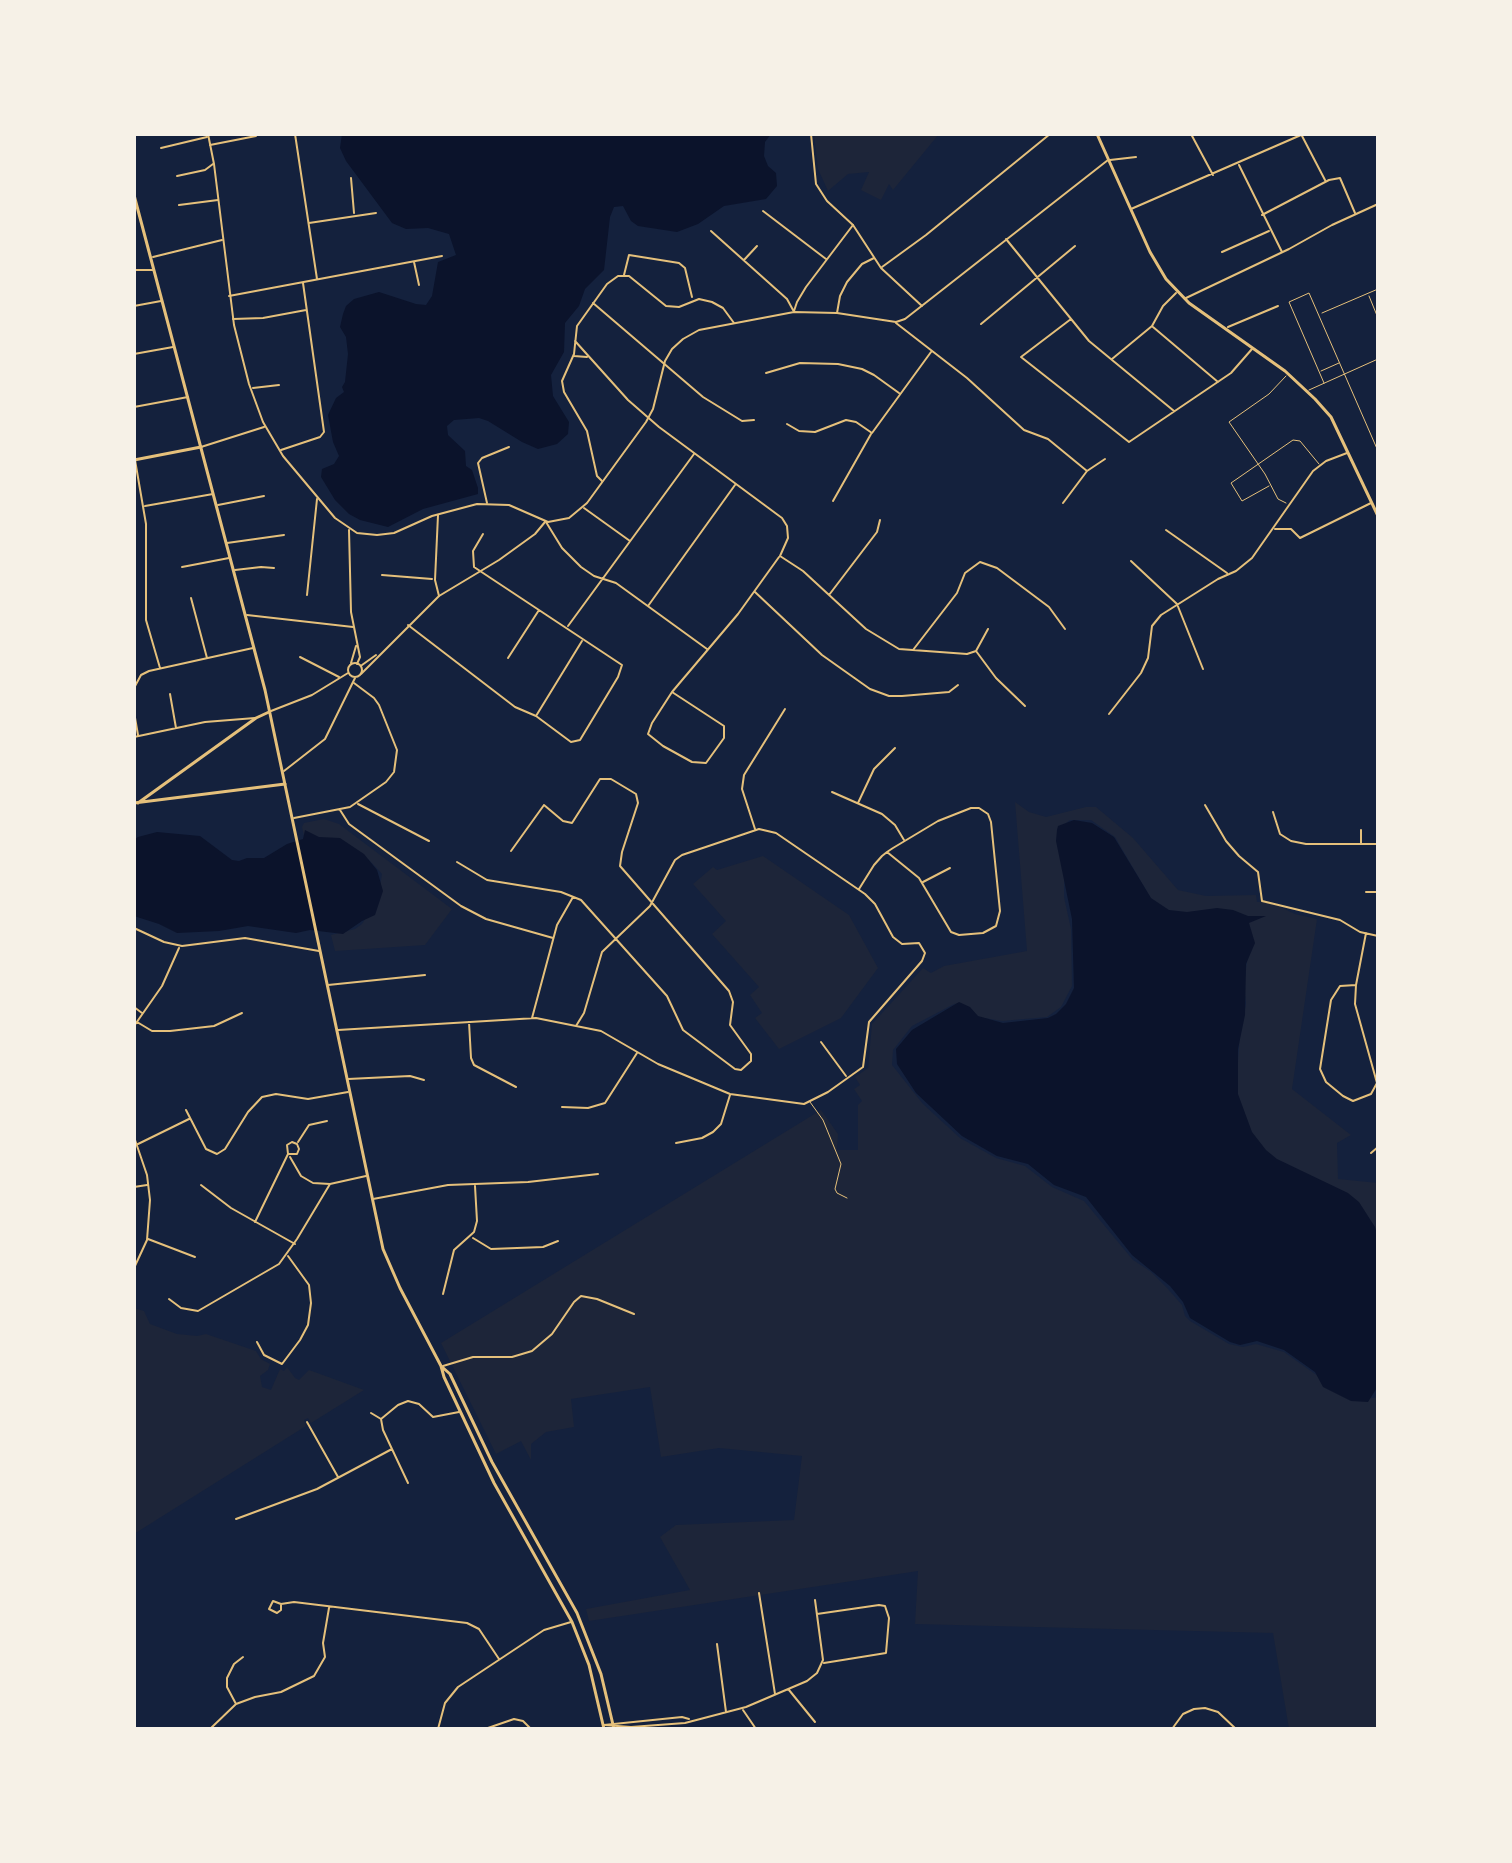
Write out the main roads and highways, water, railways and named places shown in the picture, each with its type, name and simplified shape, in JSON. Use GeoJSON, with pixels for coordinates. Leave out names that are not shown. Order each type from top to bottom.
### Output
{"type":"FeatureCollection","features":[{"type":"Feature","properties":{"kind":"main road"},"geometry":{"type":"LineString","coordinates":[[1097,134],[1150,252],[1177,293],[1288,374],[1331,417],[1378,516]]}},
{"type":"Feature","properties":{"kind":"main road"},"geometry":{"type":"LineString","coordinates":[[134,195],[270,712],[371,1199],[386,1258],[441,1366],[494,1483],[572,1622],[589,1665],[604,1727]]}},
{"type":"Feature","properties":{"kind":"main road"},"geometry":{"type":"LineString","coordinates":[[135,460],[201,447]]}},
{"type":"Feature","properties":{"kind":"main road"},"geometry":{"type":"LineString","coordinates":[[135,804],[256,718],[270,712]]}},
{"type":"Feature","properties":{"kind":"main road"},"geometry":{"type":"LineString","coordinates":[[135,804],[286,784]]}},
{"type":"Feature","properties":{"kind":"main road"},"geometry":{"type":"LineString","coordinates":[[441,1366],[450,1374],[492,1462],[576,1611],[601,1674],[613,1726]]}}]}
